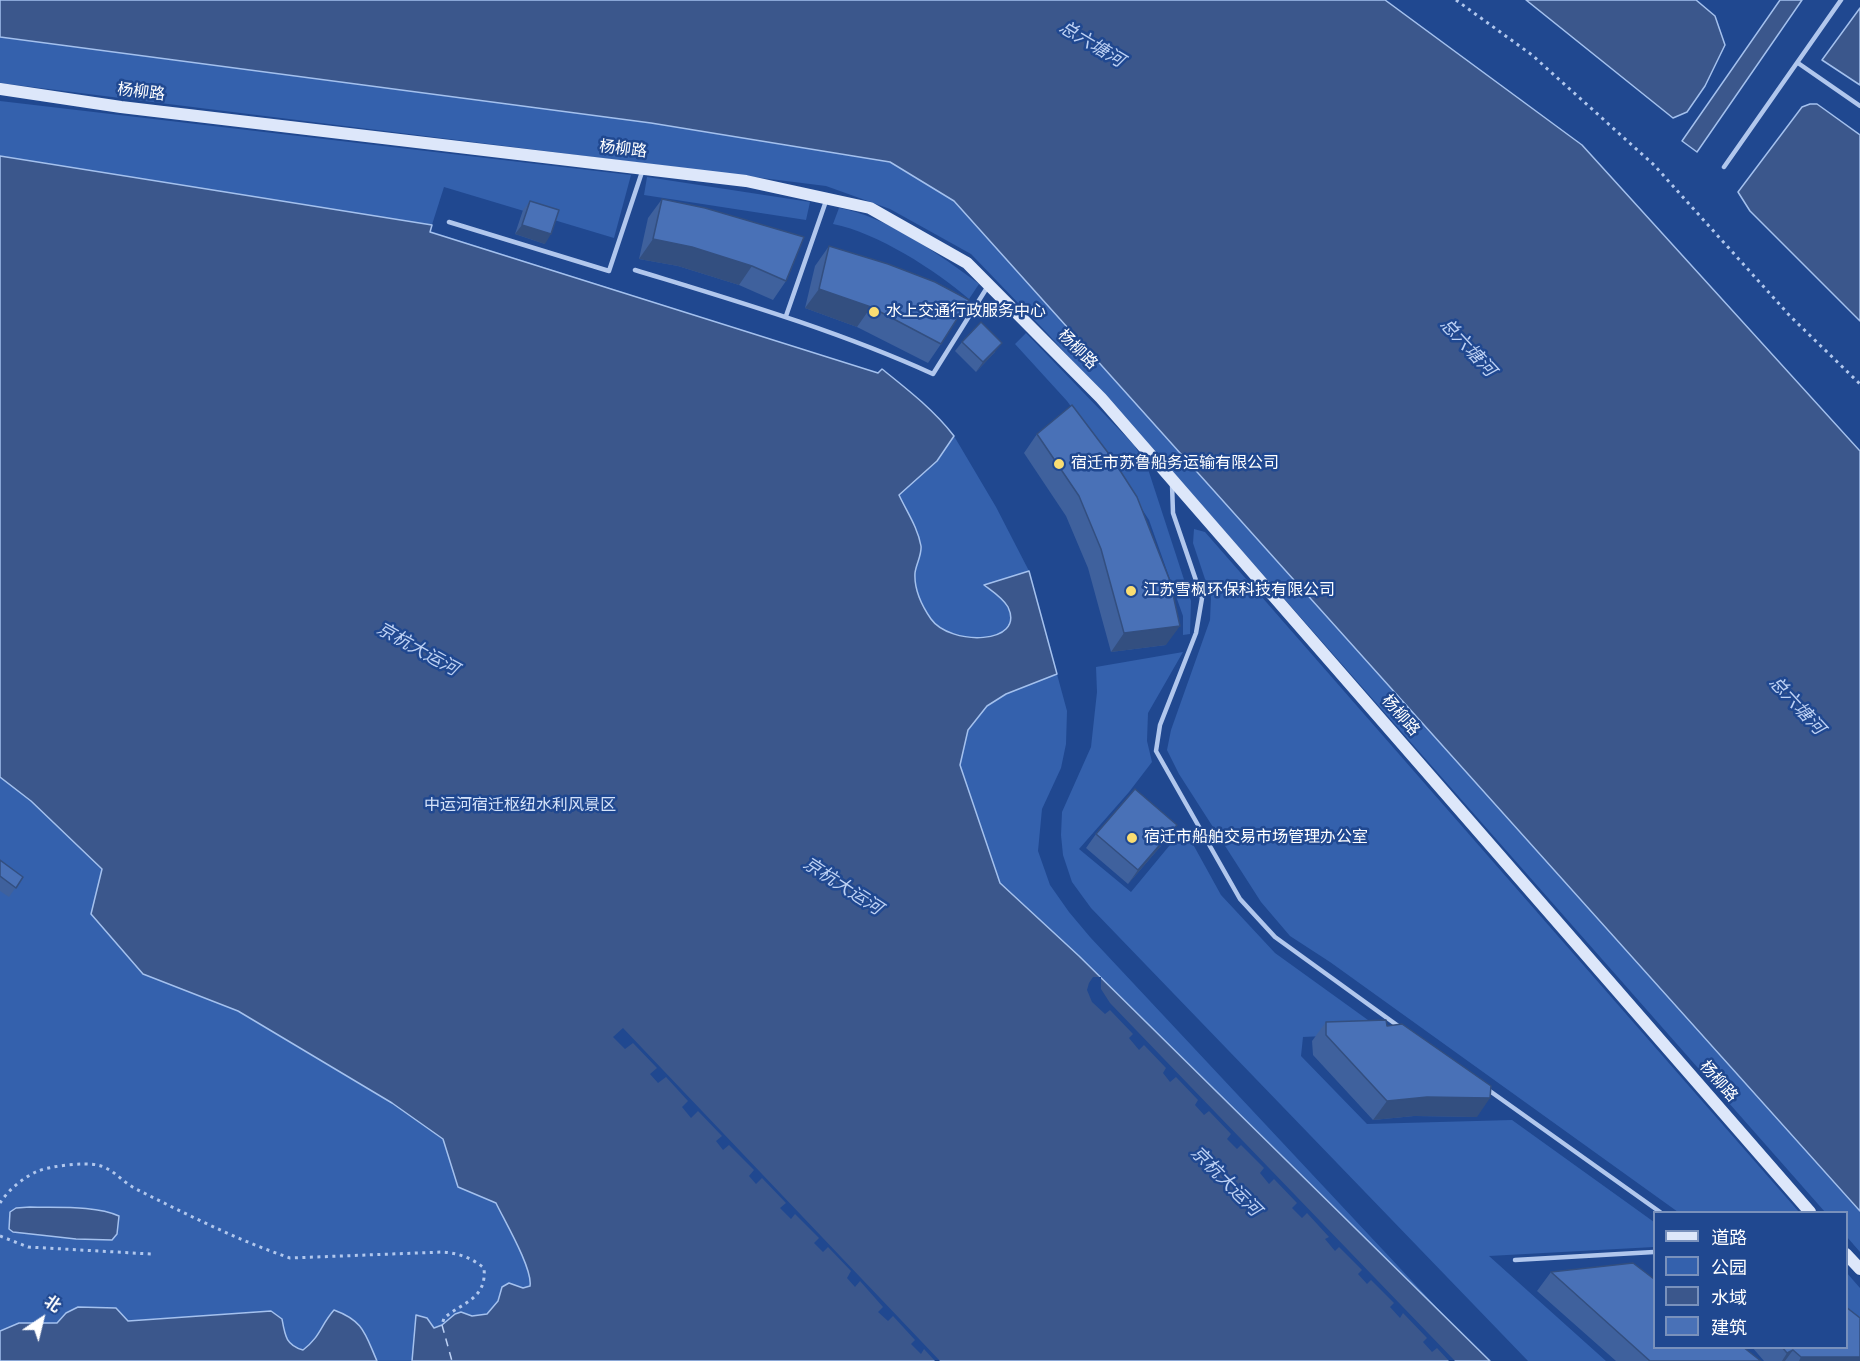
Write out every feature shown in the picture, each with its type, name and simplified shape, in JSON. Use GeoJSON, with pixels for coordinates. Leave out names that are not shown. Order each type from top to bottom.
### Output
{"type":"FeatureCollection","features":[{"type":"Feature","properties":{"kind":"street","name":"杨柳路"},"geometry":{"type":"LineString","coordinates":[[0,89],[133,109],[746,181],[870,208],[967,263],[1101,398],[1809,1211]]}},
{"type":"Feature","properties":{"kind":"street"},"geometry":{"type":"LineString","coordinates":[[1848,1256],[1860,1269]]}},
{"type":"Feature","properties":{"kind":"lane"},"geometry":{"type":"LineString","coordinates":[[1724,167],[1841,0]]}},
{"type":"Feature","properties":{"kind":"lane"},"geometry":{"type":"LineString","coordinates":[[1798,63],[1860,106]]}},
{"type":"Feature","properties":{"kind":"lane"},"geometry":{"type":"LineString","coordinates":[[449,222],[609,271],[643,169]]}},
{"type":"Feature","properties":{"kind":"lane"},"geometry":{"type":"LineString","coordinates":[[786,316],[827,198]]}},
{"type":"Feature","properties":{"kind":"lane"},"geometry":{"type":"LineString","coordinates":[[635,270],[786,316],[888,354],[933,374],[989,285]]}},
{"type":"Feature","properties":{"kind":"lane"},"geometry":{"type":"LineString","coordinates":[[1172,480],[1173,513],[1202,598],[1196,633],[1160,725],[1156,751],[1240,898],[1275,938],[1409,1034]]}},
{"type":"Feature","properties":{"kind":"lane"},"geometry":{"type":"LineString","coordinates":[[1477,1082],[1659,1211]]}},
{"type":"Feature","properties":{"kind":"lane"},"geometry":{"type":"LineString","coordinates":[[1515,1260],[1653,1252]]}},
{"type":"Feature","properties":{"kind":"path"},"geometry":{"type":"LineString","coordinates":[[1456,0],[1532,55],[1654,165],[1790,316],[1860,384]]}},
{"type":"Feature","properties":{"kind":"path"},"geometry":{"type":"LineString","coordinates":[[0,1203],[14,1186],[39,1171],[80,1164],[98,1165],[115,1173],[129,1186],[174,1208],[266,1250],[290,1258],[456,1253],[479,1264],[484,1274],[480,1292],[475,1298],[444,1318],[442,1325]]}},
{"type":"Feature","properties":{"kind":"path"},"geometry":{"type":"LineString","coordinates":[[0,1236],[28,1247],[151,1254]]}},
{"type":"Feature","properties":{"kind":"green space"},"geometry":{"type":"Polygon","coordinates":[[[0,37],[651,123],[890,162],[954,201],[1860,1211],[1860,1252],[1848,1238],[1848,1211],[1824,1211],[1139,434],[971,254],[890,209],[826,186],[0,83],[0,37]]]}},
{"type":"Feature","properties":{"kind":"green space","name":"中运河宿迁枢纽水利风景区"},"geometry":{"type":"Polygon","coordinates":[[[0,101],[631,175],[614,238],[444,187],[430,231],[878,373],[882,369],[933,412],[954,436],[996,507],[1029,571],[1067,711],[1066,744],[1061,768],[1042,809],[1038,851],[1050,885],[1090,937],[1456,1328],[1490,1361],[0,1361],[0,101]]]}},
{"type":"Feature","properties":{"kind":"green space"},"geometry":{"type":"Polygon","coordinates":[[[647,177],[810,202],[806,220],[644,195],[647,177]]]}},
{"type":"Feature","properties":{"kind":"green space"},"geometry":{"type":"Polygon","coordinates":[[[839,208],[875,219],[912,238],[979,284],[969,299],[940,276],[887,244],[868,235],[833,224],[839,208]]]}},
{"type":"Feature","properties":{"kind":"green space"},"geometry":{"type":"Polygon","coordinates":[[[1026,333],[1134,445],[1148,469],[1191,601],[1190,634],[1183,635],[1183,616],[1149,520],[1111,461],[1067,401],[1015,344],[1026,333]]]}},
{"type":"Feature","properties":{"kind":"green space"},"geometry":{"type":"Polygon","coordinates":[[[1194,529],[1205,532],[1798,1211],[1677,1211],[1330,962],[1290,936],[1261,902],[1179,774],[1167,750],[1171,730],[1210,620],[1211,597],[1193,543],[1194,529]]]}},
{"type":"Feature","properties":{"kind":"green space"},"geometry":{"type":"Polygon","coordinates":[[[1183,652],[1148,713],[1147,741],[1152,762],[1079,849],[1131,892],[1184,828],[1221,895],[1275,953],[1386,1033],[1303,1037],[1301,1056],[1367,1124],[1512,1120],[1653,1221],[1653,1247],[1489,1256],[1606,1361],[1528,1361],[1091,908],[1072,882],[1063,855],[1061,835],[1062,812],[1091,747],[1097,692],[1096,667],[1183,652]]]}},
{"type":"Feature","properties":{"kind":"green space"},"geometry":{"type":"Polygon","coordinates":[[[1848,1274],[1860,1288],[1860,1343],[1848,1333],[1848,1274]]]}},
{"type":"Feature","properties":{"kind":"water","name":"总六塘河"},"geometry":{"type":"Polygon","coordinates":[[[0,0],[1385,0],[1582,145],[1860,451],[1860,1211],[954,201],[890,162],[651,123],[0,37],[0,0]]]}},
{"type":"Feature","properties":{"kind":"water"},"geometry":{"type":"Polygon","coordinates":[[[1526,0],[1696,0],[1715,16],[1725,45],[1705,86],[1687,112],[1673,118],[1526,0]]]}},
{"type":"Feature","properties":{"kind":"water"},"geometry":{"type":"Polygon","coordinates":[[[1780,0],[1802,0],[1697,152],[1682,141],[1780,0]]]}},
{"type":"Feature","properties":{"kind":"water"},"geometry":{"type":"Polygon","coordinates":[[[1860,8],[1860,85],[1822,60],[1860,8]]]}},
{"type":"Feature","properties":{"kind":"water"},"geometry":{"type":"Polygon","coordinates":[[[1817,104],[1860,135],[1860,321],[1750,211],[1738,192],[1802,107],[1817,104]]]}},
{"type":"Feature","properties":{"kind":"water","name":"中运河宿迁枢纽水利风景区"},"geometry":{"type":"Polygon","coordinates":[[[0,156],[432,225],[430,232],[878,373],[882,369],[901,384],[954,436],[937,461],[899,495],[920,539],[921,549],[915,579],[919,597],[925,609],[931,619],[941,628],[954,634],[968,637],[997,635],[1006,629],[1011,620],[1008,607],[984,585],[1029,571],[1057,674],[1006,694],[987,706],[968,730],[960,765],[1000,883],[1079,956],[1490,1361],[412,1361],[416,1315],[427,1318],[434,1328],[461,1312],[472,1316],[487,1314],[498,1301],[502,1287],[509,1283],[523,1288],[530,1286],[530,1278],[523,1257],[496,1203],[458,1187],[443,1139],[392,1103],[238,1011],[143,974],[91,914],[102,869],[31,801],[0,777],[0,156]]]}},
{"type":"Feature","properties":{"kind":"water"},"geometry":{"type":"Polygon","coordinates":[[[16,1208],[75,1208],[109,1212],[119,1216],[117,1234],[112,1240],[76,1239],[13,1232],[9,1229],[10,1212],[16,1208]]]}},
{"type":"Feature","properties":{"kind":"water"},"geometry":{"type":"Polygon","coordinates":[[[78,1307],[116,1308],[128,1321],[271,1311],[282,1319],[285,1335],[290,1342],[303,1350],[334,1310],[358,1324],[377,1361],[0,1361],[0,1331],[19,1323],[57,1323],[66,1313],[78,1307]]]}},
{"type":"Feature","properties":{"kind":"pier"},"geometry":{"type":"Polygon","coordinates":[[[1093,977],[1101,977],[1101,989],[1110,1003],[1455,1361],[1449,1361],[1437,1348],[1432,1352],[1423,1342],[1427,1338],[1403,1313],[1400,1318],[1390,1307],[1394,1303],[1371,1280],[1367,1284],[1358,1274],[1362,1270],[1339,1247],[1335,1251],[1325,1239],[1329,1237],[1307,1213],[1302,1218],[1292,1208],[1297,1203],[1274,1179],[1269,1184],[1260,1173],[1264,1168],[1241,1145],[1237,1149],[1227,1139],[1231,1134],[1209,1111],[1204,1115],[1195,1105],[1198,1100],[1176,1077],[1170,1082],[1163,1073],[1166,1068],[1144,1045],[1139,1050],[1129,1038],[1133,1034],[1110,1010],[1105,1014],[1092,1002],[1087,990],[1093,977]]]}},
{"type":"Feature","properties":{"kind":"pier"},"geometry":{"type":"Polygon","coordinates":[[[623,1028],[940,1361],[935,1361],[924,1349],[921,1354],[911,1344],[915,1340],[893,1316],[888,1321],[878,1312],[883,1307],[860,1281],[855,1287],[847,1278],[851,1271],[828,1247],[823,1252],[814,1243],[819,1238],[795,1214],[791,1219],[780,1208],[786,1203],[762,1178],[756,1184],[749,1176],[754,1170],[729,1145],[723,1150],[716,1141],[722,1136],[698,1111],[691,1118],[682,1107],[688,1101],[666,1077],[658,1083],[650,1074],[657,1068],[633,1043],[625,1049],[613,1037],[623,1028]]]}},
{"type":"Feature","properties":{"kind":"building"},"geometry":{"type":"Polygon","coordinates":[[[662,199],[705,208],[804,237],[786,281],[752,266],[692,247],[653,239],[662,199]]]}},
{"type":"Feature","properties":{"kind":"building"},"geometry":{"type":"Polygon","coordinates":[[[530,201],[559,210],[551,234],[522,225],[530,201]]]}},
{"type":"Feature","properties":{"kind":"building"},"geometry":{"type":"Polygon","coordinates":[[[829,246],[888,264],[935,282],[969,300],[941,344],[871,307],[819,289],[829,246]]]}},
{"type":"Feature","properties":{"kind":"building"},"geometry":{"type":"Polygon","coordinates":[[[981,322],[1002,343],[983,362],[962,342],[981,322]]]}},
{"type":"Feature","properties":{"kind":"building"},"geometry":{"type":"Polygon","coordinates":[[[1072,405],[1112,458],[1137,497],[1170,581],[1180,626],[1124,633],[1101,549],[1079,496],[1037,434],[1072,405]]]}},
{"type":"Feature","properties":{"kind":"building"},"geometry":{"type":"Polygon","coordinates":[[[1135,789],[1177,825],[1138,870],[1096,834],[1135,789]]]}},
{"type":"Feature","properties":{"kind":"building"},"geometry":{"type":"Polygon","coordinates":[[[0,860],[23,877],[16,888],[0,876],[0,860]]]}},
{"type":"Feature","properties":{"kind":"building"},"geometry":{"type":"Polygon","coordinates":[[[1386,1020],[1387,1026],[1402,1024],[1491,1086],[1490,1098],[1427,1097],[1387,1101],[1326,1035],[1326,1022],[1386,1020]]]}},
{"type":"Feature","properties":{"kind":"building"},"geometry":{"type":"Polygon","coordinates":[[[1633,1263],[1653,1278],[1653,1349],[1746,1349],[1761,1361],[1650,1361],[1551,1272],[1633,1263]]]}},
{"type":"Feature","properties":{"kind":"building"},"geometry":{"type":"Polygon","coordinates":[[[1848,1309],[1860,1318],[1860,1357],[1801,1357],[1793,1350],[1787,1353],[1784,1349],[1848,1349],[1848,1309]]]}},
{"type":"Feature","properties":{"kind":"ferry route"},"geometry":{"type":"LineString","coordinates":[[442,1325],[452,1361]]}},
{"type":"Feature","properties":{"kind":"place","name":"水上交通行政服务中心"},"geometry":{"type":"Point","coordinates":[874,312]}},
{"type":"Feature","properties":{"kind":"place","name":"宿迁市苏鲁船务运输有限公司"},"geometry":{"type":"Point","coordinates":[1059,464]}},
{"type":"Feature","properties":{"kind":"place","name":"江苏雪枫环保科技有限公司"},"geometry":{"type":"Point","coordinates":[1131,591]}},
{"type":"Feature","properties":{"kind":"place","name":"宿迁市船舶交易市场管理办公室"},"geometry":{"type":"Point","coordinates":[1132,838]}},
{"type":"Feature","properties":{"kind":"water label","name":"京杭大运河"},"geometry":{"type":"Point","coordinates":[417,650]}},
{"type":"Feature","properties":{"kind":"water label","name":"京杭大运河"},"geometry":{"type":"Point","coordinates":[842,887]}},
{"type":"Feature","properties":{"kind":"water label","name":"京杭大运河"},"geometry":{"type":"Point","coordinates":[1225,1182]}}]}
